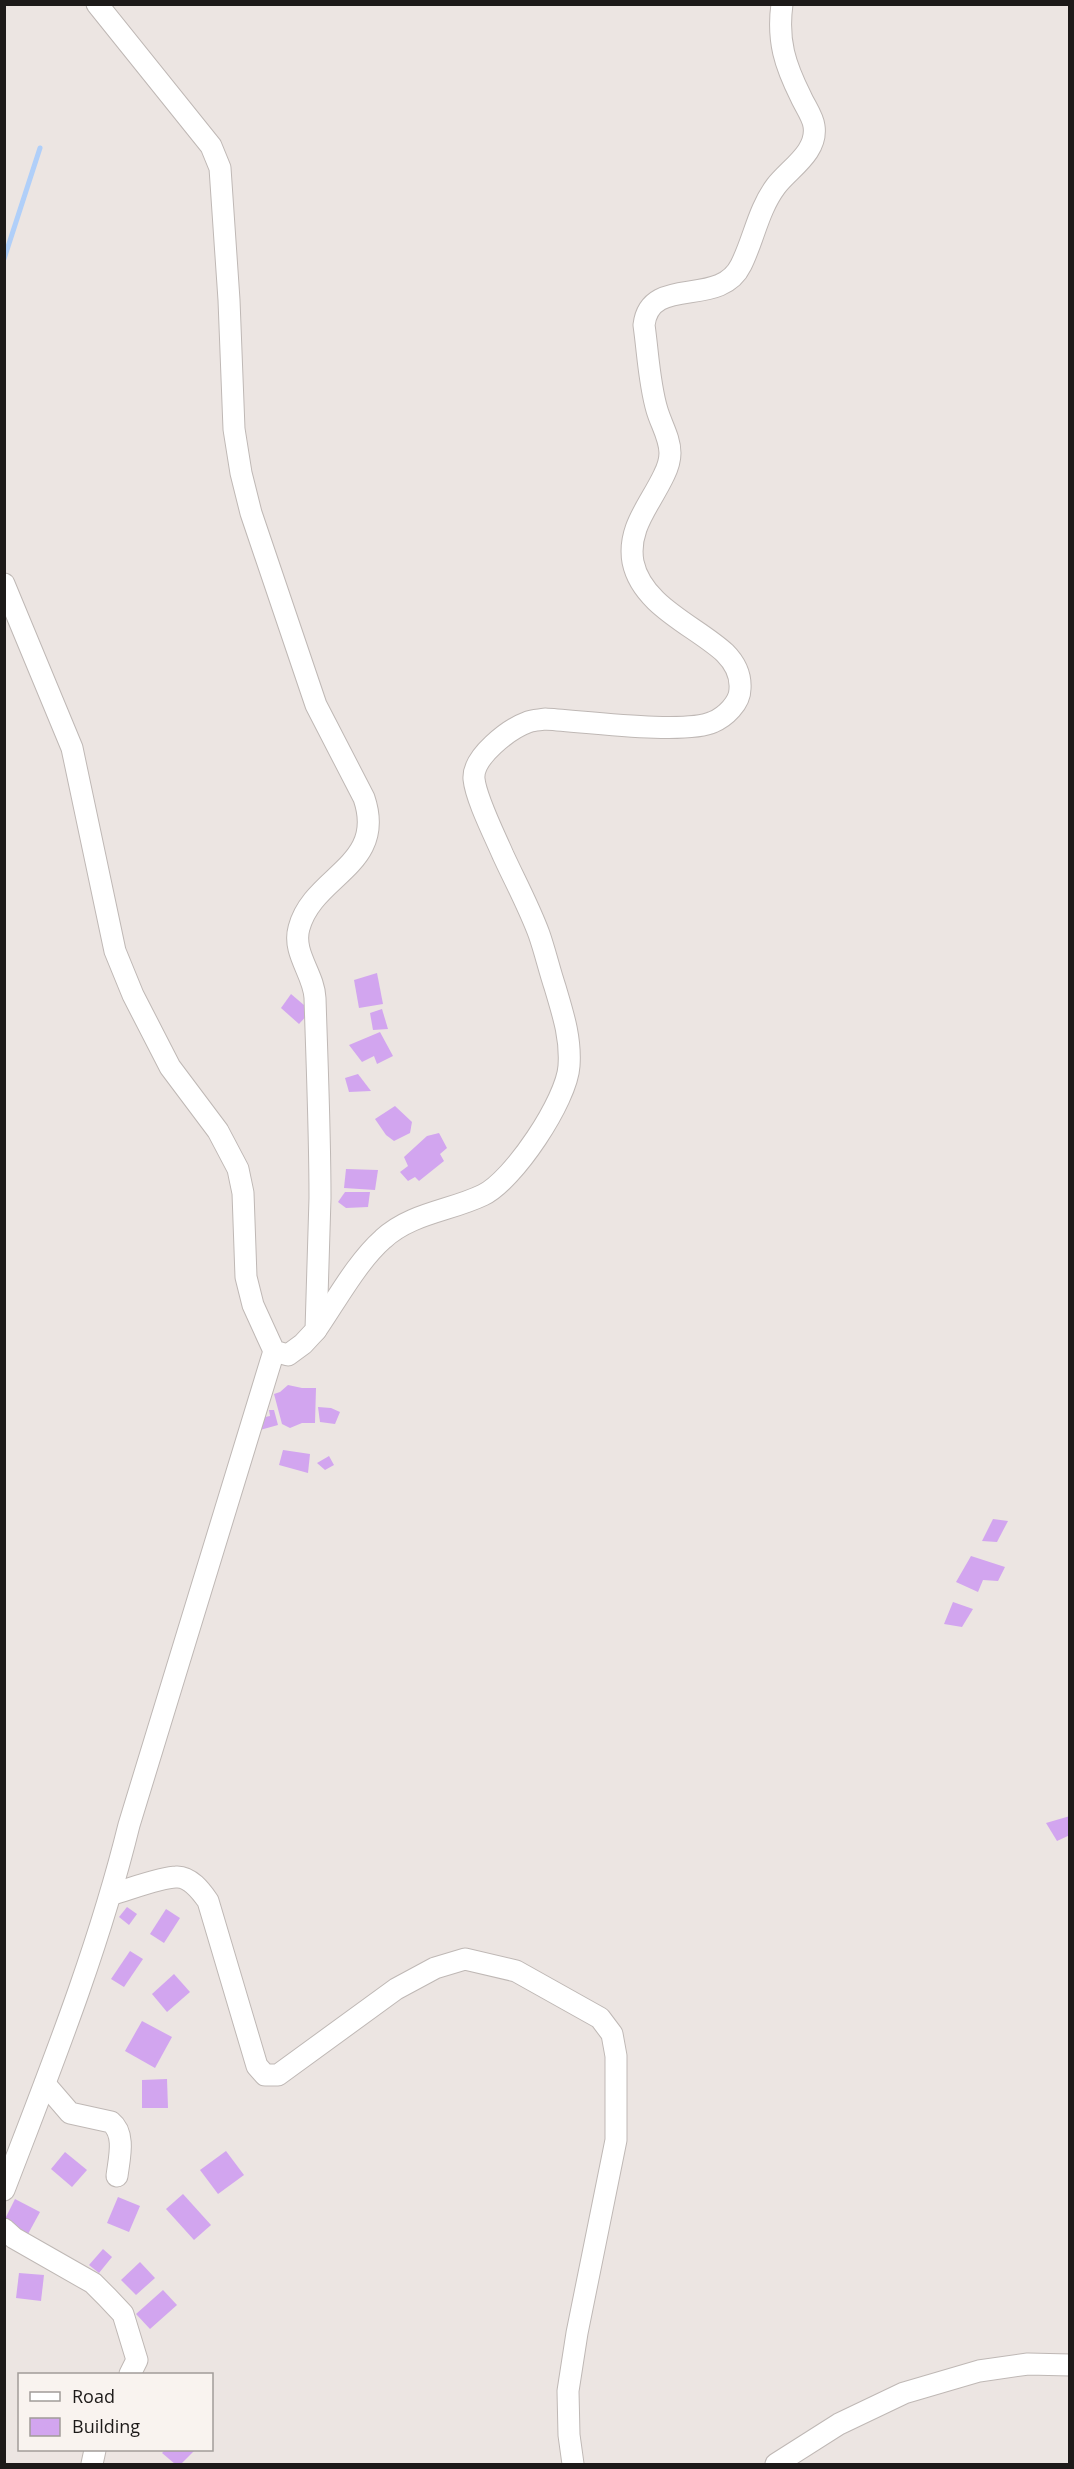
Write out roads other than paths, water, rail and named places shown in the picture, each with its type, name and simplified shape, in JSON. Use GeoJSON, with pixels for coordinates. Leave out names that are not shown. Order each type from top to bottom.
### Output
{"type":"FeatureCollection","features":[{"type":"Feature","properties":{"kind":"street"},"geometry":{"type":"LineString","coordinates":[[97,4],[196,126],[217,157],[220,168],[229,300],[234,429],[241,473],[251,513],[316,705],[369,814],[369,831],[363,848],[306,912],[298,929],[298,950],[315,993],[320,1197],[316,1330]]}},
{"type":"Feature","properties":{"kind":"street"},"geometry":{"type":"LineString","coordinates":[[274,1351],[288,1355],[303,1344],[316,1330],[368,1256],[383,1239],[398,1228],[427,1214],[483,1196],[498,1186],[549,1120],[564,1090],[569,1068],[570,1035],[538,933],[490,825],[474,779],[476,766],[489,748],[512,730],[528,722],[545,719],[679,728],[712,723],[729,712],[740,695],[741,679],[735,665],[724,652],[676,619],[640,582],[633,563],[631,541],[638,522],[667,467],[670,453],[652,391],[644,325],[645,315],[656,300],[711,288],[730,279],[740,268],[769,197],[811,145],[814,125],[782,50],[779,32],[782,4]]}},
{"type":"Feature","properties":{"kind":"street"},"geometry":{"type":"LineString","coordinates":[[4,584],[72,748],[115,951],[133,995],[170,1067],[218,1131],[238,1169],[243,1193],[246,1277],[253,1305],[274,1351],[129,1826],[112,1894],[84,1980],[4,2190]]}},
{"type":"Feature","properties":{"kind":"street"},"geometry":{"type":"LineString","coordinates":[[112,1894],[177,1876],[191,1882],[201,1890],[208,1901],[257,2066],[265,2075],[278,2075],[396,1989],[435,1968],[465,1959],[516,1971],[600,2018],[612,2034],[616,2056],[616,2140],[577,2332],[568,2391],[569,2435],[573,2464]]}},
{"type":"Feature","properties":{"kind":"street"},"geometry":{"type":"LineString","coordinates":[[45,2084],[70,2114],[111,2122],[116,2126],[121,2137],[117,2176]]}},
{"type":"Feature","properties":{"kind":"street"},"geometry":{"type":"LineString","coordinates":[[4,2229],[14,2238],[93,2283],[123,2313],[137,2360],[130,2373]]}},
{"type":"Feature","properties":{"kind":"street"},"geometry":{"type":"LineString","coordinates":[[776,2464],[839,2424],[904,2394],[979,2371],[1028,2364],[1070,2366]]}},
{"type":"Feature","properties":{"kind":"waterway"},"geometry":{"type":"LineString","coordinates":[[4,259],[40,148]]}}]}
